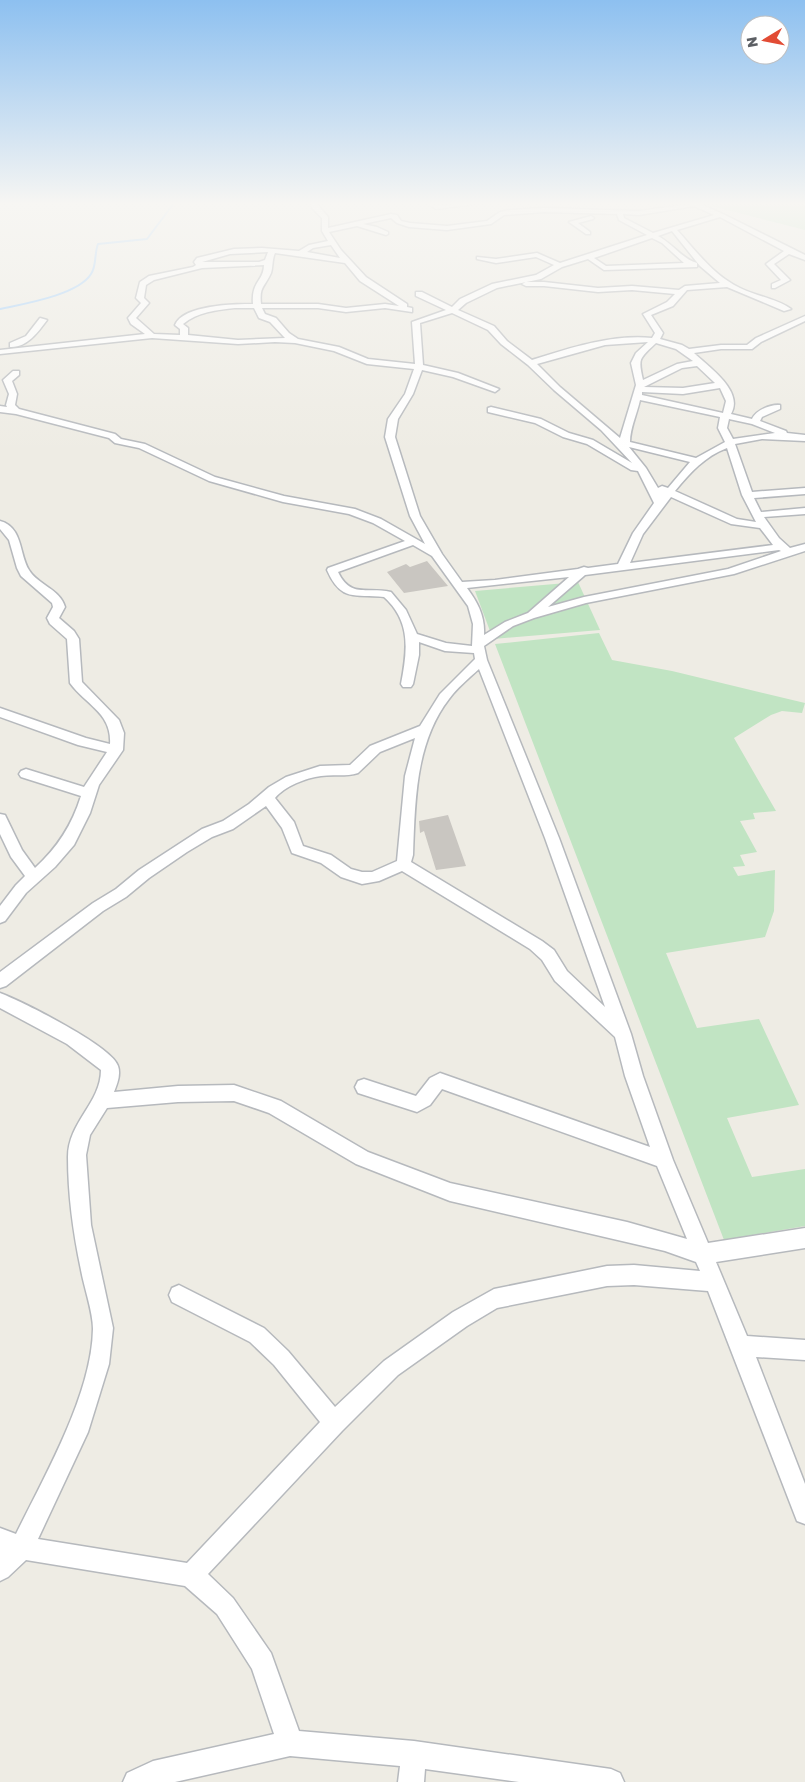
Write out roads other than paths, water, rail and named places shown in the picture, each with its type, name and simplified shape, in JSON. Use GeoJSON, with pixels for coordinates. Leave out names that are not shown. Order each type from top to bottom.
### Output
{"type":"FeatureCollection","features":[{"type":"Feature","properties":{"kind":"street"},"geometry":{"type":"LineString","coordinates":[[143,286],[140,298],[145,302],[132,320],[152,336]]}},
{"type":"Feature","properties":{"kind":"street"},"geometry":{"type":"LineString","coordinates":[[258,286],[256,300],[259,307],[258,311],[262,316],[273,320],[295,341]]}},
{"type":"Feature","properties":{"kind":"street"},"geometry":{"type":"LineString","coordinates":[[372,286],[409,310],[416,322],[420,367],[409,394],[393,419],[390,437],[415,516],[437,554],[474,606],[479,624],[479,652],[552,838],[623,1034],[634,1076],[664,1160],[702,1254],[716,1282],[805,1513]]}},
{"type":"Feature","properties":{"kind":"street"},"geometry":{"type":"LineString","coordinates":[[416,322],[453,310],[467,299],[495,286]]}},
{"type":"Feature","properties":{"kind":"street"},"geometry":{"type":"LineString","coordinates":[[558,286],[598,290],[632,288],[681,292]]}},
{"type":"Feature","properties":{"kind":"street"},"geometry":{"type":"LineString","coordinates":[[622,443],[631,420],[639,390],[635,368],[639,355],[659,336],[647,314],[670,304],[681,292],[690,287],[706,286]]}},
{"type":"Feature","properties":{"kind":"street"},"geometry":{"type":"LineString","coordinates":[[730,286],[787,309]]}},
{"type":"Feature","properties":{"kind":"street"},"geometry":{"type":"LineString","coordinates":[[419,294],[491,328],[495,335],[531,362],[544,378],[622,443],[648,479],[659,503]]}},
{"type":"Feature","properties":{"kind":"street"},"geometry":{"type":"LineString","coordinates":[[184,337],[184,328],[179,323],[190,316],[214,308],[318,306],[346,310],[384,306],[409,310]]}},
{"type":"Feature","properties":{"kind":"street"},"geometry":{"type":"LineString","coordinates":[[687,352],[721,347],[749,347],[790,323],[805,318]]}},
{"type":"Feature","properties":{"kind":"street"},"geometry":{"type":"LineString","coordinates":[[3,351],[30,338],[43,320]]}},
{"type":"Feature","properties":{"kind":"street"},"geometry":{"type":"LineString","coordinates":[[3,351],[152,336],[238,342],[295,341],[336,349],[367,361],[420,367],[455,375],[496,389]]}},
{"type":"Feature","properties":{"kind":"street"},"geometry":{"type":"LineString","coordinates":[[531,362],[584,346],[631,341],[655,341],[672,344],[687,352],[721,385],[729,396],[731,405],[722,426],[724,434],[730,445],[756,515],[784,549]]}},
{"type":"Feature","properties":{"kind":"street"},"geometry":{"type":"LineString","coordinates":[[631,341],[639,355]]}},
{"type":"Feature","properties":{"kind":"street"},"geometry":{"type":"LineString","coordinates":[[639,390],[680,366],[699,362]]}},
{"type":"Feature","properties":{"kind":"street"},"geometry":{"type":"LineString","coordinates":[[7,371],[16,374],[7,380],[13,394],[10,405],[16,412]]}},
{"type":"Feature","properties":{"kind":"street"},"geometry":{"type":"LineString","coordinates":[[639,390],[657,392],[683,391],[721,385]]}},
{"type":"Feature","properties":{"kind":"street"},"geometry":{"type":"LineString","coordinates":[[639,390],[805,438]]}},
{"type":"Feature","properties":{"kind":"street"},"geometry":{"type":"LineString","coordinates":[[754,422],[758,415],[778,406]]}},
{"type":"Feature","properties":{"kind":"street"},"geometry":{"type":"LineString","coordinates":[[0,409],[112,436],[118,441],[142,446],[192,471],[237,487],[283,499],[321,504],[351,511],[377,521],[437,554]]}},
{"type":"Feature","properties":{"kind":"street"},"geometry":{"type":"LineString","coordinates":[[491,410],[538,421],[566,435],[590,442],[670,493],[735,522],[765,526]]}},
{"type":"Feature","properties":{"kind":"street"},"geometry":{"type":"LineString","coordinates":[[623,566],[638,533],[659,503],[701,458],[719,446],[759,437],[787,434]]}},
{"type":"Feature","properties":{"kind":"street"},"geometry":{"type":"LineString","coordinates":[[622,443],[701,458]]}},
{"type":"Feature","properties":{"kind":"street"},"geometry":{"type":"LineString","coordinates":[[747,495],[805,491]]}},
{"type":"Feature","properties":{"kind":"street"},"geometry":{"type":"LineString","coordinates":[[756,515],[805,511]]}},
{"type":"Feature","properties":{"kind":"street"},"geometry":{"type":"LineString","coordinates":[[0,524],[17,542],[22,568],[58,603],[59,607],[53,618],[54,622],[70,634],[73,639],[76,683],[113,720],[118,733],[116,750],[92,784],[83,813],[69,840],[21,889],[0,917]]}},
{"type":"Feature","properties":{"kind":"street"},"geometry":{"type":"LineString","coordinates":[[407,684],[413,646],[411,636],[396,603],[392,597],[380,593],[349,593],[342,587],[332,570],[415,541]]}},
{"type":"Feature","properties":{"kind":"street"},"geometry":{"type":"LineString","coordinates":[[460,585],[494,583],[584,570],[805,547]]}},
{"type":"Feature","properties":{"kind":"street"},"geometry":{"type":"LineString","coordinates":[[267,798],[289,826],[297,849],[326,859],[346,873],[362,878],[374,877],[403,864],[406,855],[410,778],[418,744],[441,701],[479,652],[509,624],[584,600],[730,572],[784,549]]}},
{"type":"Feature","properties":{"kind":"street"},"geometry":{"type":"LineString","coordinates":[[530,616],[584,570]]}},
{"type":"Feature","properties":{"kind":"street"},"geometry":{"type":"LineString","coordinates":[[411,636],[444,647],[479,652]]}},
{"type":"Feature","properties":{"kind":"street"},"geometry":{"type":"LineString","coordinates":[[0,712],[83,742],[116,750]]}},
{"type":"Feature","properties":{"kind":"street"},"geometry":{"type":"LineString","coordinates":[[0,982],[98,907],[120,894],[144,874],[182,848],[228,825],[267,798],[274,790],[291,780],[312,772],[353,770],[375,749],[426,729]]}},
{"type":"Feature","properties":{"kind":"street"},"geometry":{"type":"LineString","coordinates":[[26,774],[88,793]]}},
{"type":"Feature","properties":{"kind":"street"},"geometry":{"type":"LineString","coordinates":[[0,819],[16,853],[34,877]]}},
{"type":"Feature","properties":{"kind":"street"},"geometry":{"type":"LineString","coordinates":[[403,864],[536,945],[548,955],[561,976],[623,1034]]}},
{"type":"Feature","properties":{"kind":"street"},"geometry":{"type":"LineString","coordinates":[[0,1000],[82,1044],[110,1067],[110,1078],[102,1102],[81,1133],[77,1155],[81,1225],[103,1328],[99,1364],[77,1432],[11,1544],[0,1570]]}},
{"type":"Feature","properties":{"kind":"street"},"geometry":{"type":"LineString","coordinates":[[364,1087],[417,1104],[424,1099],[434,1083],[440,1081],[555,1124],[664,1160]]}},
{"type":"Feature","properties":{"kind":"street"},"geometry":{"type":"LineString","coordinates":[[102,1102],[178,1094],[234,1093],[275,1107],[362,1158],[450,1192],[646,1236],[702,1254],[805,1238]]}},
{"type":"Feature","properties":{"kind":"street"},"geometry":{"type":"LineString","coordinates":[[191,1575],[334,1423],[391,1368],[460,1319],[494,1298],[606,1276],[634,1275],[716,1282]]}},
{"type":"Feature","properties":{"kind":"street"},"geometry":{"type":"LineString","coordinates":[[180,1295],[257,1335],[281,1358],[334,1423]]}},
{"type":"Feature","properties":{"kind":"street"},"geometry":{"type":"LineString","coordinates":[[741,1346],[805,1350]]}},
{"type":"Feature","properties":{"kind":"street"},"geometry":{"type":"LineString","coordinates":[[11,1544],[191,1575],[225,1606],[262,1662],[290,1743]]}},
{"type":"Feature","properties":{"kind":"street"},"geometry":{"type":"LineString","coordinates":[[136,1782],[153,1774],[290,1743],[414,1754],[611,1782]]}},
{"type":"Feature","properties":{"kind":"street"},"geometry":{"type":"LineString","coordinates":[[411,1782],[414,1754]]}},
{"type":"Feature","properties":{"kind":"waterway"},"geometry":{"type":"LineString","coordinates":[[0,309],[49,298],[77,286]]}}]}
